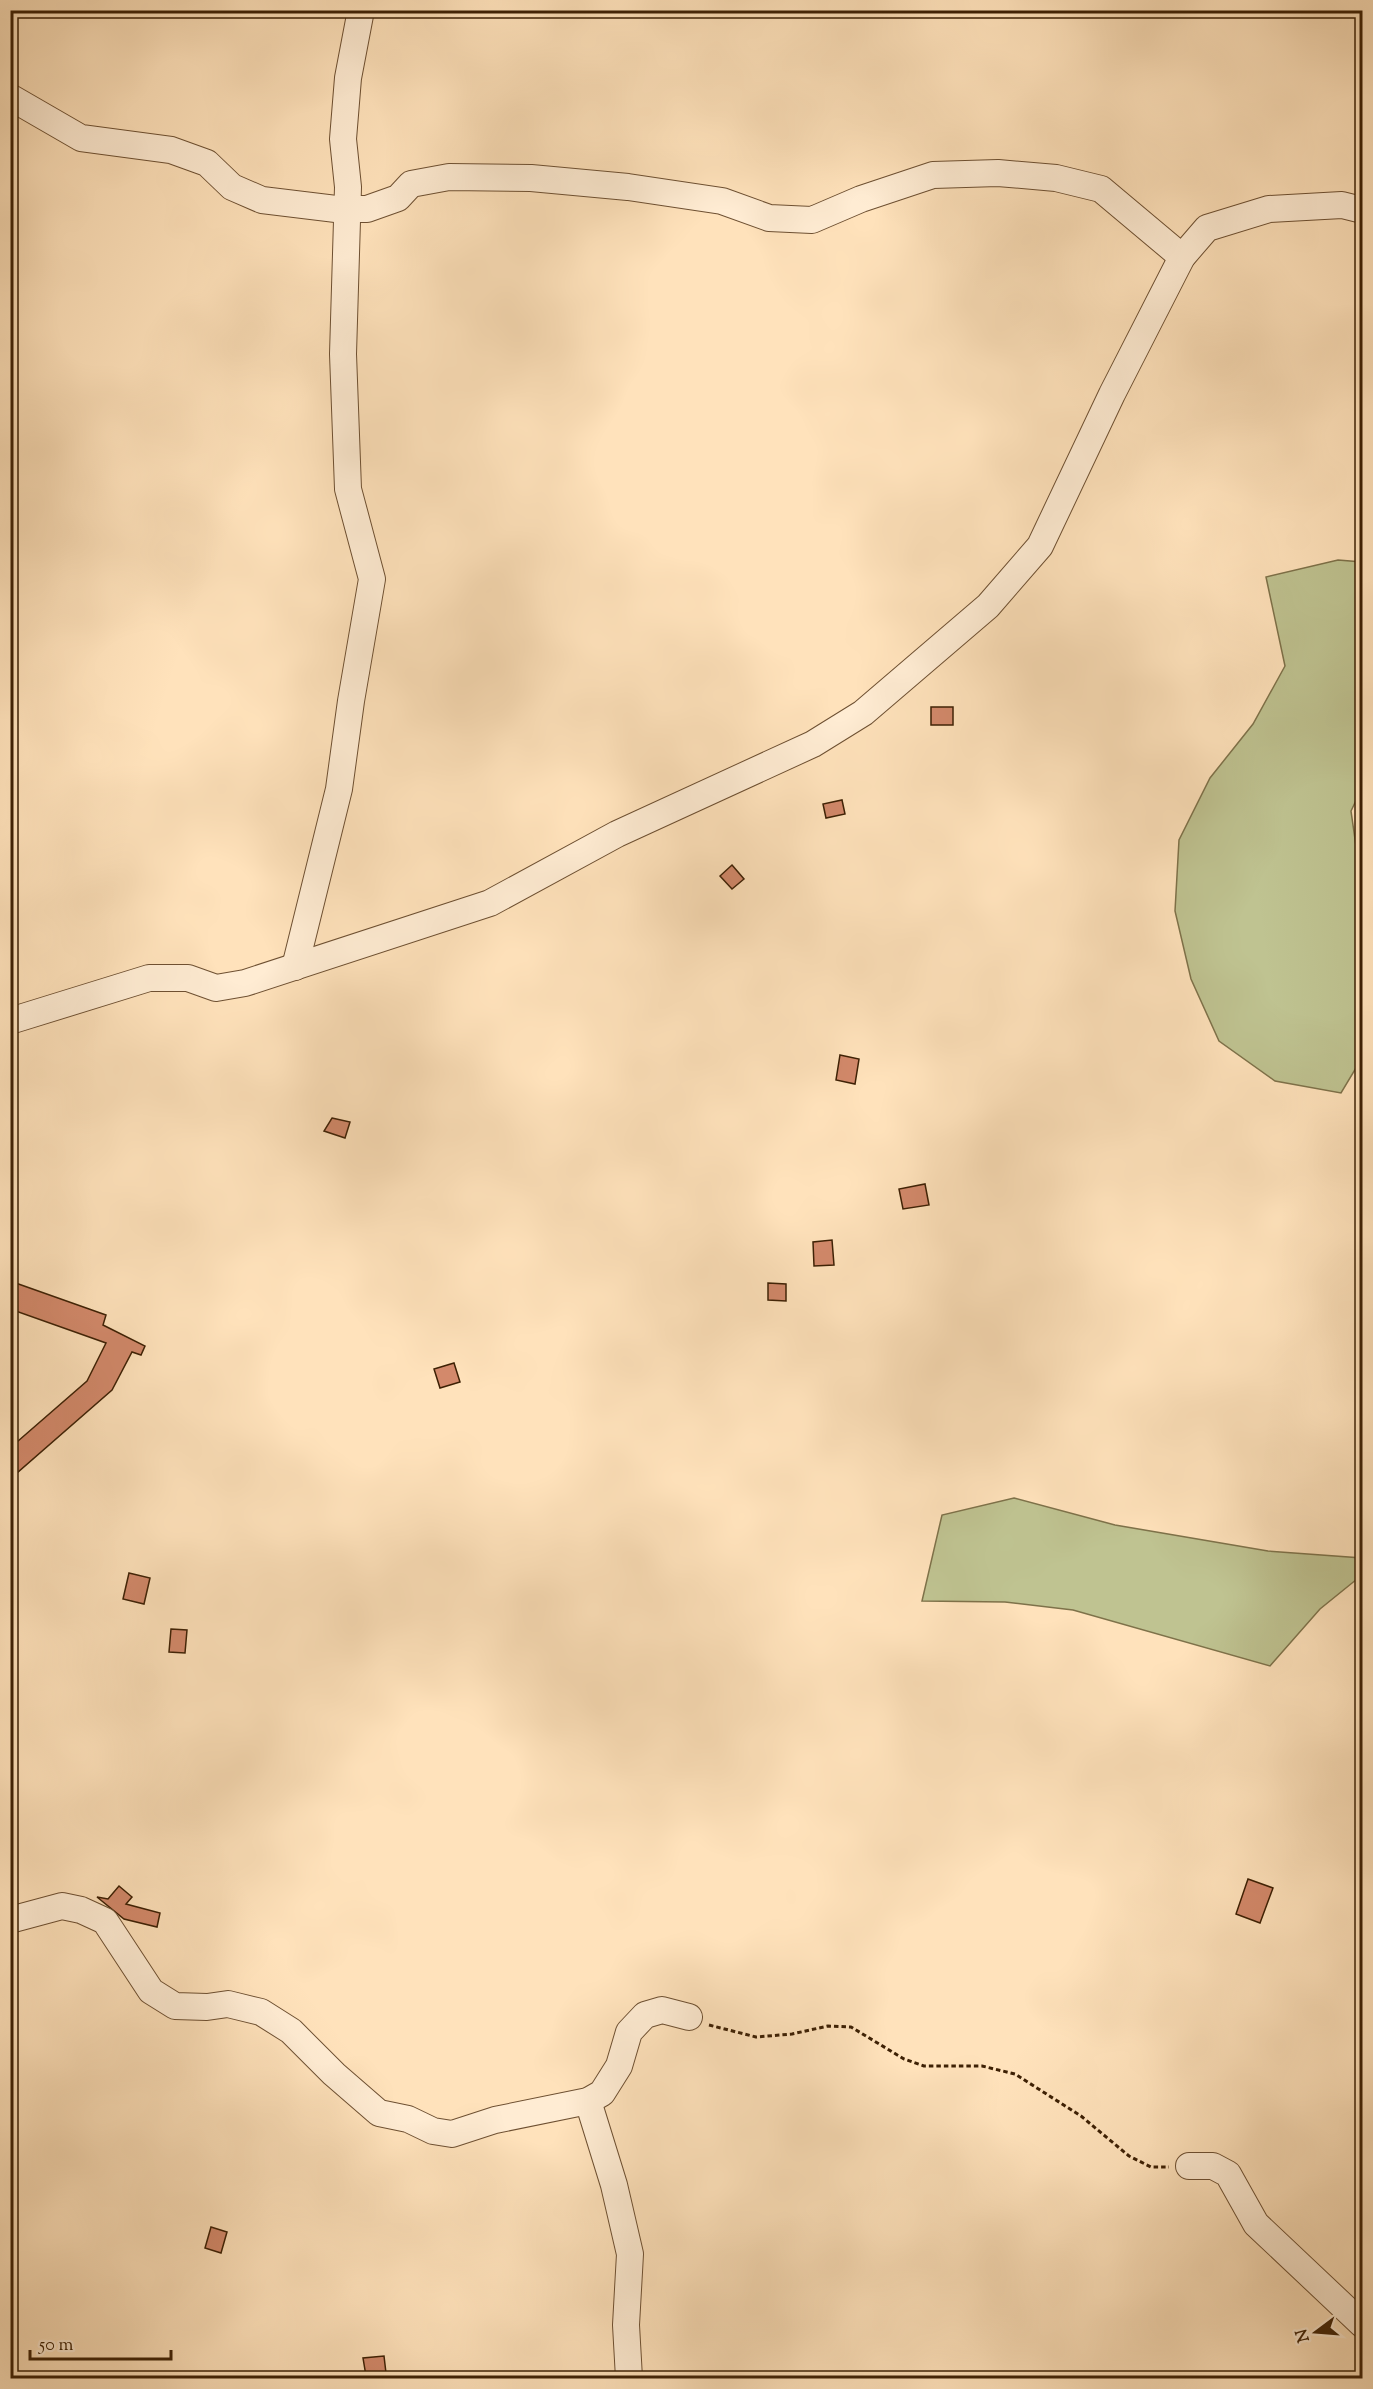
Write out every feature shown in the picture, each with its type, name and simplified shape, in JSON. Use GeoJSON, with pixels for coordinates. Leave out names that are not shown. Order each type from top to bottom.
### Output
{"type":"FeatureCollection","features":[{"type":"Feature","properties":{"kind":"street"},"geometry":{"type":"LineString","coordinates":[[295,967],[339,789],[351,701],[372,579],[348,489],[343,354],[348,209],[343,139],[348,78],[361,10]]}},
{"type":"Feature","properties":{"kind":"street"},"geometry":{"type":"LineString","coordinates":[[10,97],[81,138],[171,150],[207,163],[232,188],[262,200],[367,209],[398,198],[411,184],[449,177],[531,178],[628,186],[722,201],[769,218],[812,220],[861,199],[933,175],[998,173],[1056,177],[1101,189],[1182,257]]}},
{"type":"Feature","properties":{"kind":"street"},"geometry":{"type":"LineString","coordinates":[[10,1022],[149,978],[188,978],[216,988],[245,983],[490,903],[617,834],[813,744],[863,713],[988,606],[1040,546],[1112,394],[1182,257],[1207,228],[1269,209],[1342,205],[1362,210]]}},
{"type":"Feature","properties":{"kind":"street"},"geometry":{"type":"LineString","coordinates":[[10,1920],[62,1906],[81,1910],[105,1921],[151,1991],[175,2006],[207,2007],[228,2004],[261,2012],[291,2031],[334,2074],[379,2113],[408,2119],[433,2131],[452,2134],[495,2120],[588,2101],[602,2093],[619,2066],[629,2032],[645,2015],[662,2010],[689,2017]]}},
{"type":"Feature","properties":{"kind":"street"},"geometry":{"type":"LineString","coordinates":[[588,2101],[614,2186],[630,2254],[626,2325],[629,2379]]}},
{"type":"Feature","properties":{"kind":"street"},"geometry":{"type":"LineString","coordinates":[[1189,2166],[1213,2166],[1228,2174],[1256,2224],[1362,2324]]}},
{"type":"Feature","properties":{"kind":"path"},"geometry":{"type":"LineString","coordinates":[[689,2017],[721,2029],[756,2037],[792,2034],[828,2026],[851,2027],[904,2059],[924,2066],[982,2066],[1015,2074],[1081,2116],[1129,2156],[1151,2167],[1189,2166]]}},
{"type":"Feature","properties":{"kind":"green space"},"geometry":{"type":"Polygon","coordinates":[[[1338,560],[1362,562],[1362,788],[1351,811],[1362,888],[1362,1058],[1341,1093],[1275,1081],[1219,1041],[1191,979],[1175,911],[1179,840],[1210,778],[1253,724],[1285,666],[1266,577],[1338,560]]]}},
{"type":"Feature","properties":{"kind":"green space"},"geometry":{"type":"Polygon","coordinates":[[[1014,1498],[1115,1525],[1268,1551],[1362,1558],[1362,1575],[1320,1609],[1270,1666],[1073,1610],[1005,1602],[922,1601],[942,1515],[1014,1498]]]}},
{"type":"Feature","properties":{"kind":"building"},"geometry":{"type":"Polygon","coordinates":[[[931,707],[953,707],[953,725],[931,725],[931,707]]]}},
{"type":"Feature","properties":{"kind":"building"},"geometry":{"type":"Polygon","coordinates":[[[842,800],[845,814],[826,818],[823,804],[842,800]]]}},
{"type":"Feature","properties":{"kind":"building"},"geometry":{"type":"Polygon","coordinates":[[[732,865],[744,879],[732,889],[720,876],[732,865]]]}},
{"type":"Feature","properties":{"kind":"building"},"geometry":{"type":"Polygon","coordinates":[[[840,1055],[859,1059],[855,1084],[836,1080],[840,1055]]]}},
{"type":"Feature","properties":{"kind":"building"},"geometry":{"type":"Polygon","coordinates":[[[332,1118],[350,1122],[345,1138],[324,1131],[332,1118]]]}},
{"type":"Feature","properties":{"kind":"building"},"geometry":{"type":"Polygon","coordinates":[[[925,1184],[929,1205],[903,1209],[899,1189],[925,1184]]]}},
{"type":"Feature","properties":{"kind":"building"},"geometry":{"type":"Polygon","coordinates":[[[832,1240],[834,1265],[814,1266],[813,1242],[832,1240]]]}},
{"type":"Feature","properties":{"kind":"building"},"geometry":{"type":"Polygon","coordinates":[[[10,1281],[106,1315],[103,1325],[145,1346],[141,1355],[132,1352],[112,1390],[10,1479],[10,1448],[87,1381],[106,1343],[10,1309],[10,1281]]]}},
{"type":"Feature","properties":{"kind":"building"},"geometry":{"type":"Polygon","coordinates":[[[768,1283],[786,1284],[786,1301],[768,1300],[768,1283]]]}},
{"type":"Feature","properties":{"kind":"building"},"geometry":{"type":"Polygon","coordinates":[[[454,1363],[460,1382],[440,1388],[434,1369],[454,1363]]]}},
{"type":"Feature","properties":{"kind":"building"},"geometry":{"type":"Polygon","coordinates":[[[129,1573],[150,1578],[144,1604],[123,1599],[129,1573]]]}},
{"type":"Feature","properties":{"kind":"building"},"geometry":{"type":"Polygon","coordinates":[[[171,1629],[187,1630],[185,1653],[169,1652],[171,1629]]]}},
{"type":"Feature","properties":{"kind":"building"},"geometry":{"type":"Polygon","coordinates":[[[1248,1879],[1273,1888],[1260,1923],[1236,1914],[1248,1879]]]}},
{"type":"Feature","properties":{"kind":"building"},"geometry":{"type":"Polygon","coordinates":[[[119,1886],[132,1897],[126,1904],[160,1913],[157,1927],[124,1919],[97,1897],[108,1899],[119,1886]]]}},
{"type":"Feature","properties":{"kind":"building"},"geometry":{"type":"Polygon","coordinates":[[[211,2227],[227,2232],[221,2253],[205,2248],[211,2227]]]}},
{"type":"Feature","properties":{"kind":"building"},"geometry":{"type":"Polygon","coordinates":[[[384,2356],[386,2373],[366,2376],[363,2358],[384,2356]]]}}]}
